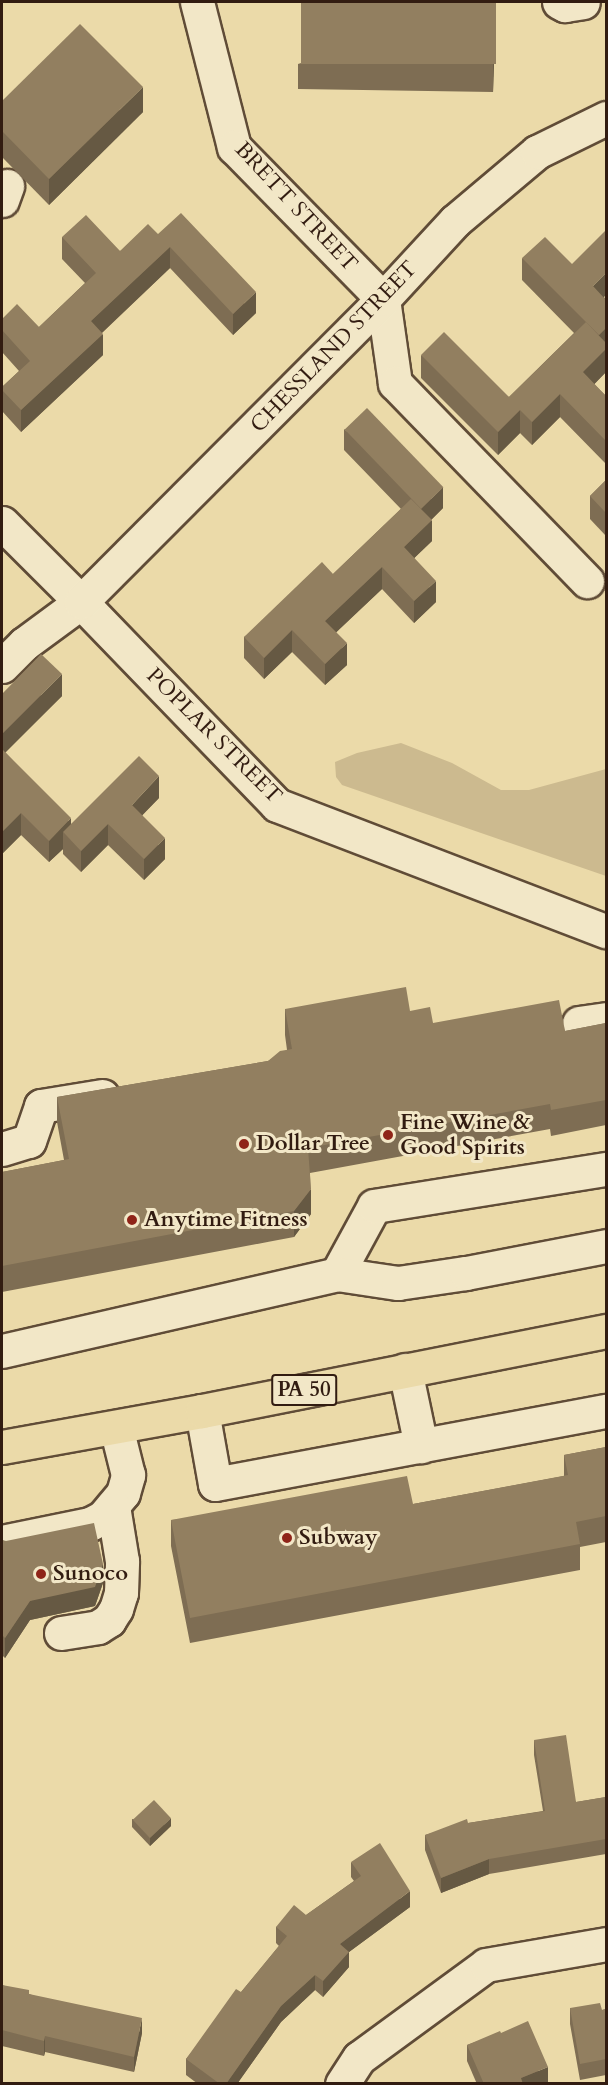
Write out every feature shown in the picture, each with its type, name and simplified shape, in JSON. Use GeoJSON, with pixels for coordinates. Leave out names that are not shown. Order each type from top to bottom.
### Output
{"type":"FeatureCollection","features":[{"type":"Feature","properties":{"kind":"main road","name":"PA 50"},"geometry":{"type":"LineString","coordinates":[[2,1447],[202,1411],[606,1331]]}},
{"type":"Feature","properties":{"kind":"street","name":"BRETT STREET"},"geometry":{"type":"LineString","coordinates":[[196,2],[234,147],[383,300]]}},
{"type":"Feature","properties":{"kind":"street"},"geometry":{"type":"LineString","coordinates":[[559,2],[565,5],[583,2]]}},
{"type":"Feature","properties":{"kind":"street","name":"CHESSLAND STREET"},"geometry":{"type":"LineString","coordinates":[[2,666],[24,644],[81,602],[383,300],[455,221],[537,152],[606,118]]}},
{"type":"Feature","properties":{"kind":"street"},"geometry":{"type":"LineString","coordinates":[[383,300],[395,383],[587,581]]}},
{"type":"Feature","properties":{"kind":"street","name":"POPLAR STREET"},"geometry":{"type":"LineString","coordinates":[[2,524],[277,804],[606,931]]}},
{"type":"Feature","properties":{"kind":"street"},"geometry":{"type":"LineString","coordinates":[[2,1149],[29,1141],[41,1106],[135,1090]]}},
{"type":"Feature","properties":{"kind":"street"},"geometry":{"type":"LineString","coordinates":[[337,1274],[374,1206],[606,1169]]}},
{"type":"Feature","properties":{"kind":"street"},"geometry":{"type":"LineString","coordinates":[[2,1351],[337,1274],[398,1283],[466,1273],[606,1246]]}},
{"type":"Feature","properties":{"kind":"street"},"geometry":{"type":"LineString","coordinates":[[405,1370],[422,1446]]}},
{"type":"Feature","properties":{"kind":"street"},"geometry":{"type":"LineString","coordinates":[[202,1411],[215,1484],[606,1411]]}},
{"type":"Feature","properties":{"kind":"street"},"geometry":{"type":"LineString","coordinates":[[2,1542],[90,1524],[103,1517],[123,1493],[128,1475],[116,1426]]}},
{"type":"Feature","properties":{"kind":"street"},"geometry":{"type":"LineString","coordinates":[[61,1633],[98,1627],[109,1620],[116,1609],[121,1593],[122,1561],[113,1506]]}},
{"type":"Feature","properties":{"kind":"street"},"geometry":{"type":"LineString","coordinates":[[342,2084],[359,2058],[486,1965],[606,1944]]}},
{"type":"Feature","properties":{"kind":"shaded area"},"geometry":{"type":"Polygon","coordinates":[[[401,743],[452,763],[501,790],[529,790],[606,769],[606,876],[342,785],[336,777],[335,762],[357,753],[401,743]]]}},
{"type":"Feature","properties":{"kind":"building"},"geometry":{"type":"Polygon","coordinates":[[[301,2],[496,2],[496,64],[301,64],[301,2]]]}},
{"type":"Feature","properties":{"kind":"building"},"geometry":{"type":"Polygon","coordinates":[[[80,24],[143,87],[49,179],[2,131],[2,101],[80,24]]]}},
{"type":"Feature","properties":{"kind":"building"},"geometry":{"type":"Polygon","coordinates":[[[181,213],[256,292],[233,314],[170,247],[91,321],[103,334],[21,410],[2,390],[2,387],[30,361],[2,330],[2,319],[17,304],[39,327],[96,273],[62,237],[86,215],[120,251],[148,224],[158,234],[181,213]]]}},
{"type":"Feature","properties":{"kind":"building"},"geometry":{"type":"Polygon","coordinates":[[[606,230],[606,273],[593,286],[606,300],[606,328],[599,335],[522,258],[545,237],[572,264],[606,230]]]}},
{"type":"Feature","properties":{"kind":"building"},"geometry":{"type":"Polygon","coordinates":[[[586,322],[606,343],[606,349],[583,372],[606,396],[606,441],[560,394],[532,422],[520,410],[498,432],[421,355],[444,332],[509,397],[586,322]]]}},
{"type":"Feature","properties":{"kind":"building"},"geometry":{"type":"Polygon","coordinates":[[[367,408],[443,487],[421,509],[345,430],[367,408]]]}},
{"type":"Feature","properties":{"kind":"building"},"geometry":{"type":"Polygon","coordinates":[[[606,480],[606,513],[590,496],[606,480]]]}},
{"type":"Feature","properties":{"kind":"building"},"geometry":{"type":"Polygon","coordinates":[[[411,499],[432,520],[404,547],[436,581],[414,601],[382,567],[325,621],[347,643],[325,664],[292,630],[264,658],[244,637],[322,562],[333,574],[411,499]]]}},
{"type":"Feature","properties":{"kind":"building"},"geometry":{"type":"Polygon","coordinates":[[[41,654],[62,674],[2,734],[2,694],[41,654]]]}},
{"type":"Feature","properties":{"kind":"building"},"geometry":{"type":"Polygon","coordinates":[[[2,749],[71,818],[49,841],[21,813],[2,832],[2,749]]]}},
{"type":"Feature","properties":{"kind":"building"},"geometry":{"type":"Polygon","coordinates":[[[139,756],[159,776],[132,805],[165,838],[144,859],[108,824],[81,851],[63,832],[139,756]]]}},
{"type":"Feature","properties":{"kind":"building"},"geometry":{"type":"Polygon","coordinates":[[[406,987],[410,1011],[430,1007],[433,1023],[559,1000],[565,1031],[606,1023],[606,1100],[551,1110],[550,1104],[308,1148],[311,1189],[294,1211],[2,1266],[2,1172],[69,1159],[57,1097],[268,1061],[280,1051],[292,1049],[285,1009],[406,987]]]}},
{"type":"Feature","properties":{"kind":"building"},"geometry":{"type":"Polygon","coordinates":[[[606,1447],[606,1516],[576,1522],[580,1544],[190,1618],[171,1520],[407,1476],[413,1504],[568,1475],[564,1455],[606,1447]]]}},
{"type":"Feature","properties":{"kind":"building"},"geometry":{"type":"Polygon","coordinates":[[[94,1523],[103,1564],[95,1587],[30,1601],[5,1638],[2,1635],[2,1540],[94,1523]]]}},
{"type":"Feature","properties":{"kind":"building"},"geometry":{"type":"Polygon","coordinates":[[[566,1735],[576,1802],[606,1797],[606,1839],[489,1859],[441,1878],[425,1835],[467,1819],[468,1823],[545,1811],[534,1740],[566,1735]]]}},
{"type":"Feature","properties":{"kind":"building"},"geometry":{"type":"Polygon","coordinates":[[[154,1800],[171,1818],[150,1838],[133,1820],[154,1800]]]}},
{"type":"Feature","properties":{"kind":"building"},"geometry":{"type":"Polygon","coordinates":[[[380,1843],[410,1891],[340,1944],[349,1952],[323,1981],[315,1975],[281,2006],[226,2084],[220,2084],[186,2059],[236,1989],[241,1992],[287,1936],[276,1927],[294,1905],[306,1915],[361,1876],[351,1862],[380,1843]]]}},
{"type":"Feature","properties":{"kind":"building"},"geometry":{"type":"Polygon","coordinates":[[[2,1985],[29,1990],[29,1994],[142,2018],[134,2057],[45,2036],[44,2041],[2,2030],[2,1985]]]}},
{"type":"Feature","properties":{"kind":"building"},"geometry":{"type":"Polygon","coordinates":[[[600,2003],[602,2010],[606,2009],[606,2059],[580,2064],[570,2008],[600,2003]]]}},
{"type":"Feature","properties":{"kind":"building"},"geometry":{"type":"Polygon","coordinates":[[[528,2021],[548,2067],[521,2078],[523,2084],[484,2084],[467,2045],[528,2021]]]}},
{"type":"Feature","properties":{"kind":"place","name":"Fine Wine & Good Spirits"},"geometry":{"type":"Point","coordinates":[388,1135]}},
{"type":"Feature","properties":{"kind":"place","name":"Dollar Tree"},"geometry":{"type":"Point","coordinates":[244,1144]}},
{"type":"Feature","properties":{"kind":"place","name":"Anytime Fitness"},"geometry":{"type":"Point","coordinates":[132,1220]}},
{"type":"Feature","properties":{"kind":"place","name":"Subway"},"geometry":{"type":"Point","coordinates":[287,1538]}},
{"type":"Feature","properties":{"kind":"place","name":"Sunoco"},"geometry":{"type":"Point","coordinates":[41,1574]}}]}
